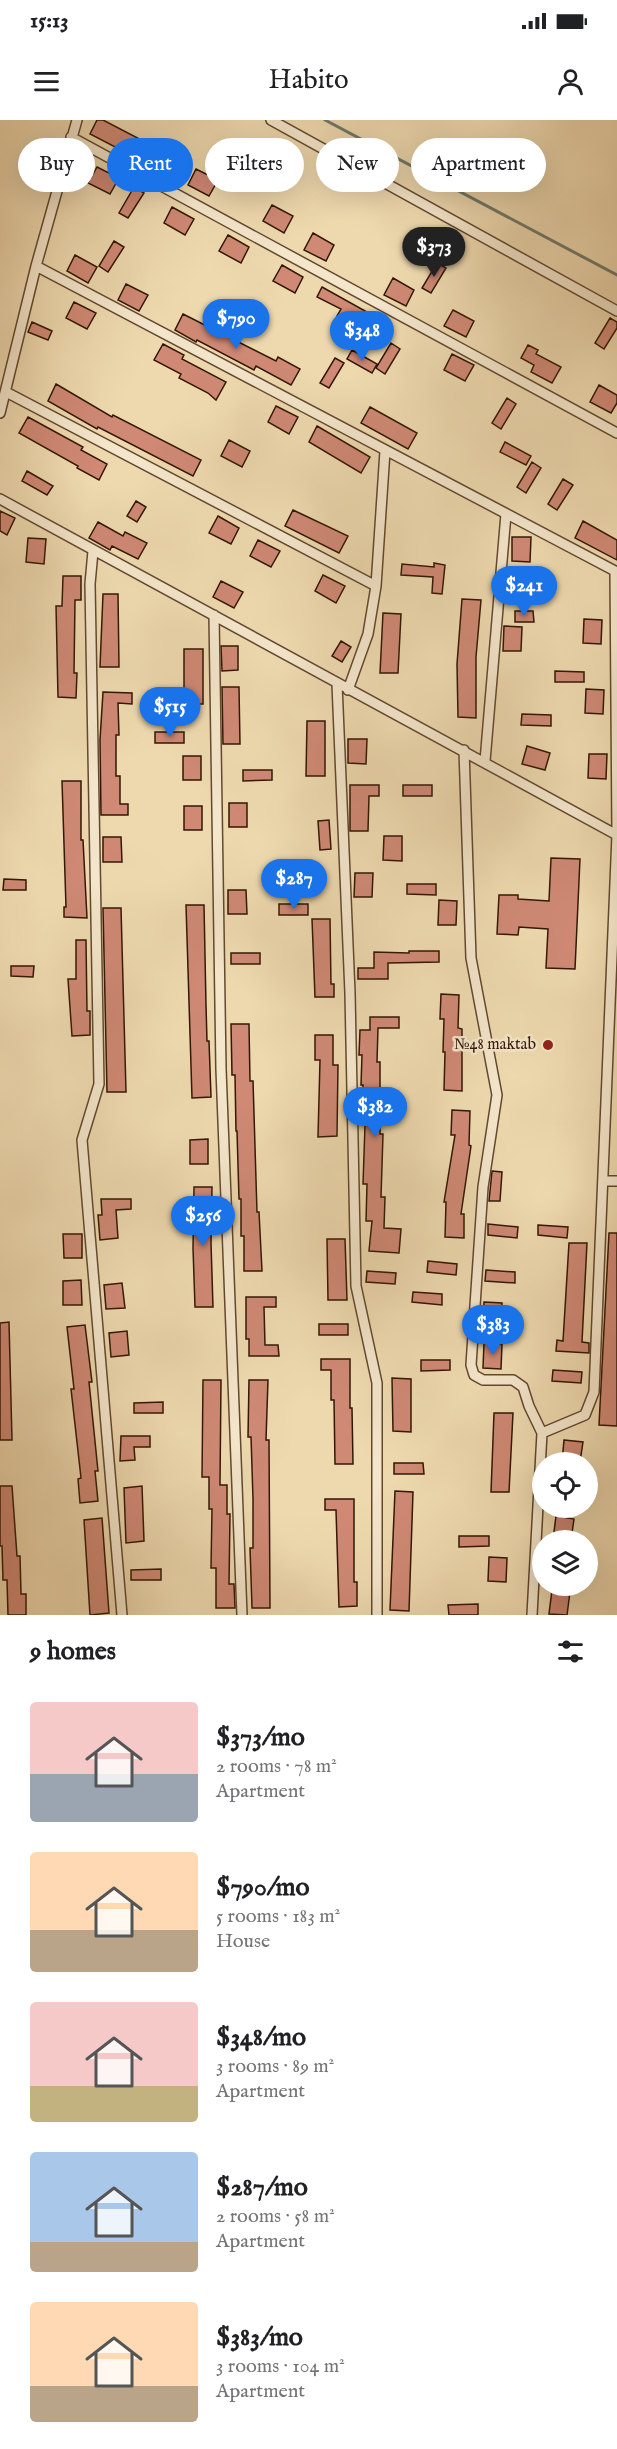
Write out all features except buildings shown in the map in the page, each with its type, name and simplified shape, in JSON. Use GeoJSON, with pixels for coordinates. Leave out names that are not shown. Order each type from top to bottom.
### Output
{"type":"FeatureCollection","features":[{"type":"Feature","properties":{"kind":"street"},"geometry":{"type":"LineString","coordinates":[[0,412],[36,266],[77,120]]}},
{"type":"Feature","properties":{"kind":"street"},"geometry":{"type":"LineString","coordinates":[[271,120],[617,310]]}},
{"type":"Feature","properties":{"kind":"street"},"geometry":{"type":"LineString","coordinates":[[71,136],[617,433]]}},
{"type":"Feature","properties":{"kind":"street"},"geometry":{"type":"LineString","coordinates":[[36,266],[616,572],[617,835],[594,1392],[585,1414],[542,1433]]}},
{"type":"Feature","properties":{"kind":"street"},"geometry":{"type":"LineString","coordinates":[[6,392],[376,586]]}},
{"type":"Feature","properties":{"kind":"street"},"geometry":{"type":"LineString","coordinates":[[348,690],[368,634],[376,586],[385,451]]}},
{"type":"Feature","properties":{"kind":"street"},"geometry":{"type":"LineString","coordinates":[[0,499],[348,690],[485,761],[617,835]]}},
{"type":"Feature","properties":{"kind":"street"},"geometry":{"type":"LineString","coordinates":[[485,761],[506,514]]}},
{"type":"Feature","properties":{"kind":"street"},"geometry":{"type":"LineString","coordinates":[[93,551],[90,584],[99,1084],[82,1140],[122,1615]]}},
{"type":"Feature","properties":{"kind":"street"},"geometry":{"type":"LineString","coordinates":[[214,615],[221,1069],[242,1615]]}},
{"type":"Feature","properties":{"kind":"street"},"geometry":{"type":"LineString","coordinates":[[337,684],[350,993],[356,1286],[376,1383],[377,1615]]}},
{"type":"Feature","properties":{"kind":"street"},"geometry":{"type":"LineString","coordinates":[[464,750],[471,958],[497,1095],[483,1187],[471,1365],[474,1376],[483,1380],[513,1380],[523,1387],[542,1433],[532,1615]]}},
{"type":"Feature","properties":{"kind":"street"},"geometry":{"type":"LineString","coordinates":[[603,1181],[617,1181]]}},
{"type":"Feature","properties":{"kind":"waterway"},"geometry":{"type":"LineString","coordinates":[[325,120],[617,275]]}},
{"type":"Feature","properties":{"kind":"place","name":"№48 maktab"},"geometry":{"type":"Point","coordinates":[548,1045]}}]}
